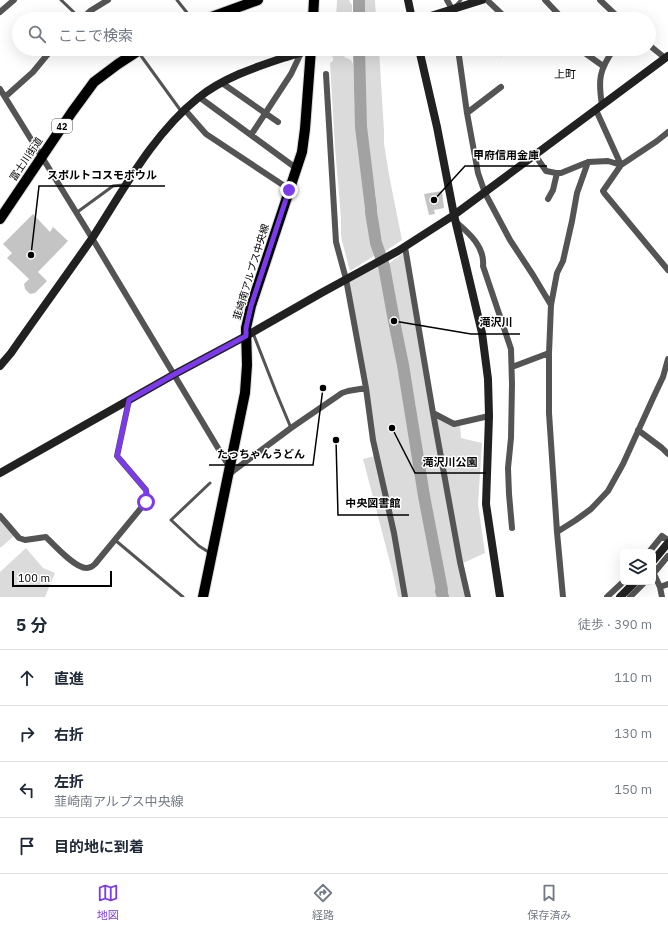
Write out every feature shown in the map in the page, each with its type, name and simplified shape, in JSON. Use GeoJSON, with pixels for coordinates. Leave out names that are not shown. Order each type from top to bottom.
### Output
{"type":"FeatureCollection","features":[{"type":"Feature","properties":{"kind":"main road"},"geometry":{"type":"LineString","coordinates":[[313,12],[314,0]]}},
{"type":"Feature","properties":{"kind":"main road"},"geometry":{"type":"LineString","coordinates":[[224,12],[253,1]]}},
{"type":"Feature","properties":{"kind":"main road","name":"富士川街道"},"geometry":{"type":"LineString","coordinates":[[0,219],[94,82],[131,56]]}},
{"type":"Feature","properties":{"kind":"main road","name":"韮崎南アルプス中央線"},"geometry":{"type":"LineString","coordinates":[[203,597],[245,393],[249,334],[246,328],[251,306],[302,152],[305,129],[309,56]]}},
{"type":"Feature","properties":{"kind":"street"},"geometry":{"type":"LineString","coordinates":[[0,12],[14,0]]}},
{"type":"Feature","properties":{"kind":"street"},"geometry":{"type":"LineString","coordinates":[[90,12],[108,0]]}},
{"type":"Feature","properties":{"kind":"street"},"geometry":{"type":"LineString","coordinates":[[408,0],[411,12]]}},
{"type":"Feature","properties":{"kind":"street"},"geometry":{"type":"LineString","coordinates":[[448,0],[452,12]]}},
{"type":"Feature","properties":{"kind":"street"},"geometry":{"type":"LineString","coordinates":[[443,12],[482,0]]}},
{"type":"Feature","properties":{"kind":"street"},"geometry":{"type":"LineString","coordinates":[[487,0],[500,12]]}},
{"type":"Feature","properties":{"kind":"street"},"geometry":{"type":"LineString","coordinates":[[546,0],[557,12]]}},
{"type":"Feature","properties":{"kind":"street"},"geometry":{"type":"LineString","coordinates":[[600,0],[613,12]]}},
{"type":"Feature","properties":{"kind":"street"},"geometry":{"type":"LineString","coordinates":[[0,474],[173,375],[455,219],[485,193],[667,57],[656,49]]}},
{"type":"Feature","properties":{"kind":"street"},"geometry":{"type":"LineString","coordinates":[[5,97],[33,72],[46,56]]}},
{"type":"Feature","properties":{"kind":"street"},"geometry":{"type":"LineString","coordinates":[[0,366],[11,353],[92,238],[151,148],[174,121],[199,97],[222,83],[255,67],[290,56]]}},
{"type":"Feature","properties":{"kind":"street"},"geometry":{"type":"LineString","coordinates":[[251,135],[304,56]]}},
{"type":"Feature","properties":{"kind":"street"},"geometry":{"type":"LineString","coordinates":[[421,56],[437,127],[455,219],[482,334],[488,379],[489,416],[486,504],[500,597]]}},
{"type":"Feature","properties":{"kind":"street"},"geometry":{"type":"LineString","coordinates":[[459,56],[467,113],[478,173],[485,193],[510,240],[551,305]]}},
{"type":"Feature","properties":{"kind":"street"},"geometry":{"type":"LineString","coordinates":[[589,56],[603,66]]}},
{"type":"Feature","properties":{"kind":"street"},"geometry":{"type":"LineString","coordinates":[[609,56],[603,66],[600,78],[599,108],[621,165]]}},
{"type":"Feature","properties":{"kind":"street"},"geometry":{"type":"LineString","coordinates":[[326,74],[336,242],[346,279],[366,388],[372,440],[394,533],[405,597]]}},
{"type":"Feature","properties":{"kind":"street"},"geometry":{"type":"LineString","coordinates":[[222,83],[278,122]]}},
{"type":"Feature","properties":{"kind":"street"},"geometry":{"type":"LineString","coordinates":[[467,113],[501,87]]}},
{"type":"Feature","properties":{"kind":"street"},"geometry":{"type":"LineString","coordinates":[[0,89],[92,238],[229,471],[342,393],[366,388]]}},
{"type":"Feature","properties":{"kind":"street"},"geometry":{"type":"LineString","coordinates":[[199,97],[296,168]]}},
{"type":"Feature","properties":{"kind":"street"},"geometry":{"type":"LineString","coordinates":[[183,112],[206,134],[289,190]]}},
{"type":"Feature","properties":{"kind":"street"},"geometry":{"type":"LineString","coordinates":[[668,132],[621,165],[603,191],[668,270]]}},
{"type":"Feature","properties":{"kind":"street"},"geometry":{"type":"LineString","coordinates":[[535,155],[546,171],[557,173],[561,173],[588,162],[608,161],[621,165]]}},
{"type":"Feature","properties":{"kind":"street"},"geometry":{"type":"LineString","coordinates":[[562,597],[550,413],[549,353],[551,305],[557,273],[563,261],[577,193],[588,162]]}},
{"type":"Feature","properties":{"kind":"street"},"geometry":{"type":"LineString","coordinates":[[548,199],[553,190],[557,173]]}},
{"type":"Feature","properties":{"kind":"street"},"geometry":{"type":"LineString","coordinates":[[455,219],[477,243],[484,258],[483,266],[511,349],[511,438],[508,468],[512,528]]}},
{"type":"Feature","properties":{"kind":"street"},"geometry":{"type":"LineString","coordinates":[[402,249],[460,562],[468,597]]}},
{"type":"Feature","properties":{"kind":"street"},"geometry":{"type":"LineString","coordinates":[[512,367],[549,353]]}},
{"type":"Feature","properties":{"kind":"street"},"geometry":{"type":"LineString","coordinates":[[557,532],[591,509],[608,491],[663,377],[668,359]]}},
{"type":"Feature","properties":{"kind":"street"},"geometry":{"type":"LineString","coordinates":[[663,377],[668,382]]}},
{"type":"Feature","properties":{"kind":"street"},"geometry":{"type":"LineString","coordinates":[[0,516],[19,538],[25,540],[46,537],[78,566],[85,569],[91,568],[146,502],[147,498],[146,490],[117,456],[129,400]]}},
{"type":"Feature","properties":{"kind":"street"},"geometry":{"type":"LineString","coordinates":[[433,413],[454,424],[489,416]]}},
{"type":"Feature","properties":{"kind":"street"},"geometry":{"type":"LineString","coordinates":[[638,430],[668,454]]}},
{"type":"Feature","properties":{"kind":"street"},"geometry":{"type":"LineString","coordinates":[[651,549],[662,536],[668,541],[656,557]]}},
{"type":"Feature","properties":{"kind":"street"},"geometry":{"type":"LineString","coordinates":[[656,570],[668,556]]}},
{"type":"Feature","properties":{"kind":"street"},"geometry":{"type":"LineString","coordinates":[[656,579],[660,586],[662,597]]}},
{"type":"Feature","properties":{"kind":"street"},"geometry":{"type":"LineString","coordinates":[[660,586],[668,584]]}},
{"type":"Feature","properties":{"kind":"street"},"geometry":{"type":"LineString","coordinates":[[607,597],[620,585]]}},
{"type":"Feature","properties":{"kind":"street"},"geometry":{"type":"LineString","coordinates":[[620,597],[632,585]]}},
{"type":"Feature","properties":{"kind":"street"},"geometry":{"type":"LineString","coordinates":[[630,597],[642,585]]}},
{"type":"Feature","properties":{"kind":"lane"},"geometry":{"type":"LineString","coordinates":[[61,0],[74,12]]}},
{"type":"Feature","properties":{"kind":"lane"},"geometry":{"type":"LineString","coordinates":[[177,0],[186,12]]}},
{"type":"Feature","properties":{"kind":"lane"},"geometry":{"type":"LineString","coordinates":[[452,9],[461,0]]}},
{"type":"Feature","properties":{"kind":"lane"},"geometry":{"type":"LineString","coordinates":[[144,56],[183,112]]}},
{"type":"Feature","properties":{"kind":"lane"},"geometry":{"type":"LineString","coordinates":[[76,213],[113,186],[126,184]]}},
{"type":"Feature","properties":{"kind":"lane"},"geometry":{"type":"LineString","coordinates":[[249,334],[291,428]]}},
{"type":"Feature","properties":{"kind":"lane"},"geometry":{"type":"LineString","coordinates":[[210,483],[171,520],[199,546],[212,554]]}},
{"type":"Feature","properties":{"kind":"lane"},"geometry":{"type":"LineString","coordinates":[[115,540],[183,597]]}},
{"type":"Feature","properties":{"kind":"shaded area"},"geometry":{"type":"Polygon","coordinates":[[[337,0],[350,0],[352,12],[336,12],[337,0]]]}},
{"type":"Feature","properties":{"kind":"shaded area"},"geometry":{"type":"Polygon","coordinates":[[[362,0],[375,0],[376,12],[362,12],[362,0]]]}},
{"type":"Feature","properties":{"kind":"shaded area"},"geometry":{"type":"Polygon","coordinates":[[[331,56],[345,56],[344,57],[351,60],[353,64],[355,114],[359,153],[370,227],[369,234],[374,256],[350,271],[341,235],[330,63],[333,61],[333,57],[331,56]]]}},
{"type":"Feature","properties":{"kind":"shaded area"},"geometry":{"type":"Polygon","coordinates":[[[363,56],[379,56],[384,144],[402,240],[384,252],[378,226],[376,197],[367,137],[363,56]]]}},
{"type":"Feature","properties":{"kind":"shaded area"},"geometry":{"type":"Polygon","coordinates":[[[403,253],[432,414],[460,425],[461,438],[482,443],[478,504],[485,553],[461,564],[468,597],[447,597],[412,407],[416,405],[411,398],[387,265],[403,253]]]}},
{"type":"Feature","properties":{"kind":"shaded area"},"geometry":{"type":"Polygon","coordinates":[[[383,260],[402,359],[423,488],[443,597],[405,597],[373,443],[346,279],[383,260]]]}},
{"type":"Feature","properties":{"kind":"shaded area"},"geometry":{"type":"Polygon","coordinates":[[[375,456],[392,532],[403,597],[398,597],[363,459],[375,456]]]}},
{"type":"Feature","properties":{"kind":"shaded area"},"geometry":{"type":"Polygon","coordinates":[[[0,520],[14,536],[0,548],[0,520]]]}},
{"type":"Feature","properties":{"kind":"shaded area"},"geometry":{"type":"Polygon","coordinates":[[[26,548],[43,568],[55,573],[45,597],[0,597],[0,572],[26,548]]]}},
{"type":"Feature","properties":{"kind":"building"},"geometry":{"type":"Polygon","coordinates":[[[442,191],[444,208],[434,210],[435,214],[429,215],[424,194],[442,191]]]}},
{"type":"Feature","properties":{"kind":"building"},"geometry":{"type":"Polygon","coordinates":[[[33,214],[50,232],[53,227],[68,241],[38,272],[47,281],[35,293],[30,294],[25,289],[24,284],[29,279],[7,258],[12,253],[3,244],[33,214]]]}},
{"type":"Feature","properties":{"kind":"waterway"},"geometry":{"type":"LineString","coordinates":[[359,0],[359,12]]}},
{"type":"Feature","properties":{"kind":"waterway"},"geometry":{"type":"LineString","coordinates":[[359,56],[361,127],[371,212],[376,243],[384,266],[403,365],[424,496],[443,597]]}},
{"type":"Feature","properties":{"kind":"place","name":"甲府信用金庫"},"geometry":{"type":"Point","coordinates":[434,200]}},
{"type":"Feature","properties":{"kind":"place","name":"スポルトコスモボウル"},"geometry":{"type":"Point","coordinates":[31,255]}},
{"type":"Feature","properties":{"kind":"place","name":"滝沢川"},"geometry":{"type":"Point","coordinates":[394,321]}},
{"type":"Feature","properties":{"kind":"place","name":"たっちゃんうどん"},"geometry":{"type":"Point","coordinates":[323,388]}},
{"type":"Feature","properties":{"kind":"place","name":"滝沢川公園"},"geometry":{"type":"Point","coordinates":[392,428]}},
{"type":"Feature","properties":{"kind":"place","name":"中央図書館"},"geometry":{"type":"Point","coordinates":[336,440]}},
{"type":"Feature","properties":{"kind":"district","name":"上町"},"geometry":{"type":"Point","coordinates":[565,74]}},
{"type":"Feature","properties":{"kind":"route"},"geometry":{"type":"LineString","coordinates":[[146,502],[146,490],[117,456],[129,400],[246,336],[246,328],[251,306],[289,190]]}}]}
